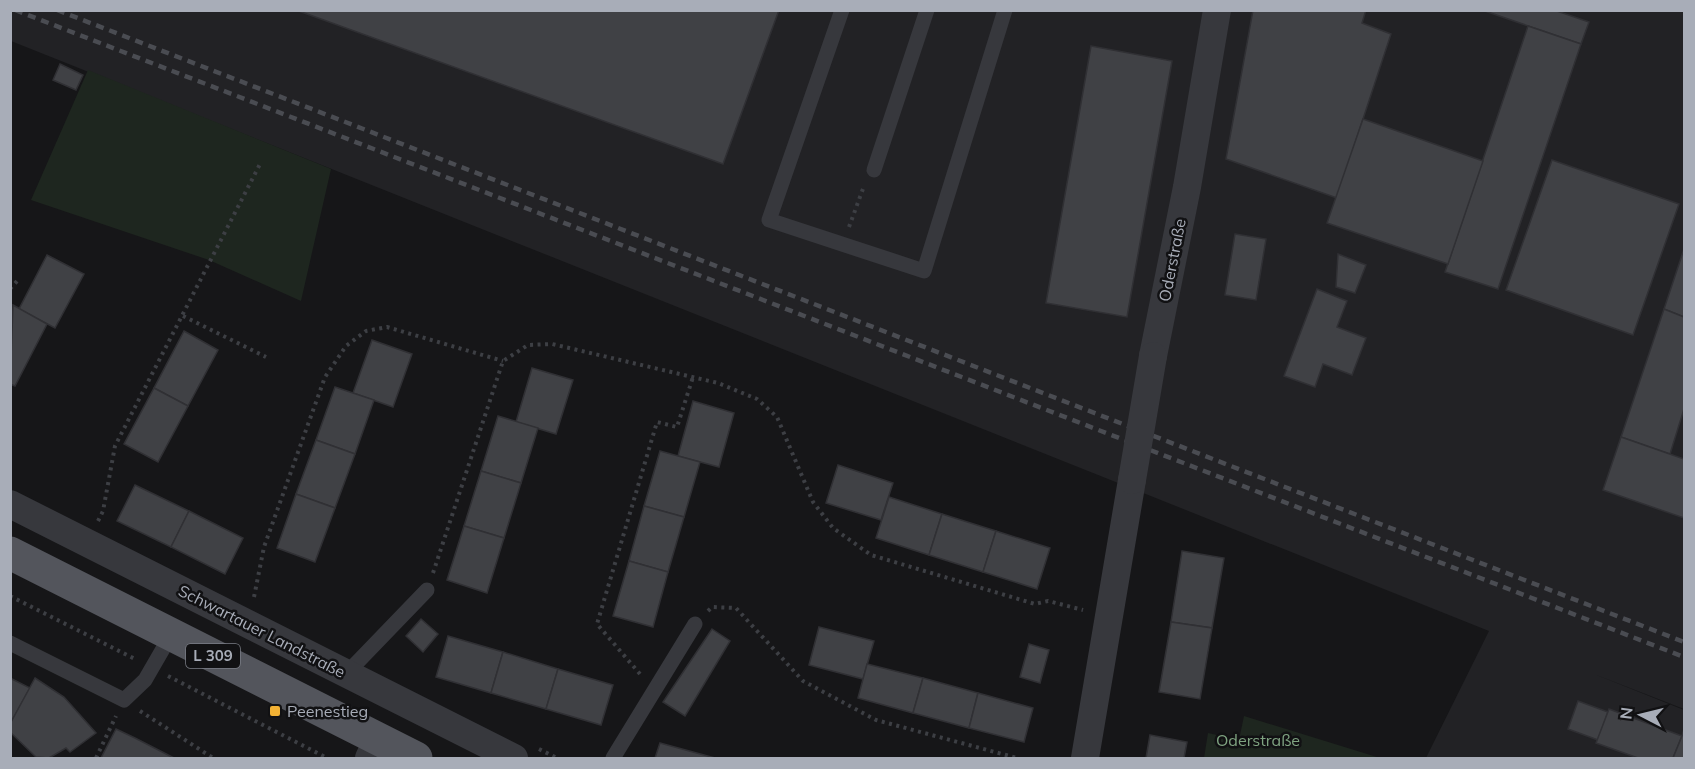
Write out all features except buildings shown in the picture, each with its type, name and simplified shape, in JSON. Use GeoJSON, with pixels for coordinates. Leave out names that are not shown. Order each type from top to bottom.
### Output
{"type":"FeatureCollection","features":[{"type":"Feature","properties":{"kind":"main road","name":"L 309"},"geometry":{"type":"LineString","coordinates":[[10,553],[171,635],[374,749],[416,759]]}},
{"type":"Feature","properties":{"kind":"street","name":"Oderstraße"},"geometry":{"type":"LineString","coordinates":[[1085,759],[1153,356],[1187,187],[1217,10]]}},
{"type":"Feature","properties":{"kind":"street","name":"Schwartauer Landstraße"},"geometry":{"type":"LineString","coordinates":[[10,504],[514,759]]}},
{"type":"Feature","properties":{"kind":"lane"},"geometry":{"type":"LineString","coordinates":[[842,10],[769,220],[924,271],[1005,10]]}},
{"type":"Feature","properties":{"kind":"lane"},"geometry":{"type":"LineString","coordinates":[[874,170],[927,10]]}},
{"type":"Feature","properties":{"kind":"lane"},"geometry":{"type":"LineString","coordinates":[[346,674],[427,590]]}},
{"type":"Feature","properties":{"kind":"lane"},"geometry":{"type":"LineString","coordinates":[[613,759],[695,624]]}},
{"type":"Feature","properties":{"kind":"lane"},"geometry":{"type":"LineString","coordinates":[[10,643],[124,700],[145,681],[171,635]]}},
{"type":"Feature","properties":{"kind":"path"},"geometry":{"type":"LineString","coordinates":[[87,543],[103,510],[115,446],[260,164]]}},
{"type":"Feature","properties":{"kind":"path"},"geometry":{"type":"LineString","coordinates":[[856,206],[859,195]]}},
{"type":"Feature","properties":{"kind":"path"},"geometry":{"type":"LineString","coordinates":[[10,290],[18,280]]}},
{"type":"Feature","properties":{"kind":"path"},"geometry":{"type":"LineString","coordinates":[[183,316],[266,357]]}},
{"type":"Feature","properties":{"kind":"path"},"geometry":{"type":"LineString","coordinates":[[245,622],[253,605],[264,547],[325,378],[346,346],[366,331],[387,327],[503,361]]}},
{"type":"Feature","properties":{"kind":"path"},"geometry":{"type":"LineString","coordinates":[[427,590],[503,361],[528,345],[552,344],[718,383],[757,399],[777,417],[813,502],[833,528],[871,555],[1035,604],[1048,601],[1084,610]]}},
{"type":"Feature","properties":{"kind":"path"},"geometry":{"type":"LineString","coordinates":[[654,691],[597,624],[657,422],[677,427],[693,377]]}},
{"type":"Feature","properties":{"kind":"path"},"geometry":{"type":"LineString","coordinates":[[10,596],[153,667],[221,705],[327,759]]}},
{"type":"Feature","properties":{"kind":"path"},"geometry":{"type":"LineString","coordinates":[[695,624],[712,607],[736,608],[803,681],[876,720],[1017,759]]}},
{"type":"Feature","properties":{"kind":"path"},"geometry":{"type":"LineString","coordinates":[[96,759],[124,700],[213,759]]}},
{"type":"Feature","properties":{"kind":"shaded area"},"geometry":{"type":"Polygon","coordinates":[[[10,11],[1684,11],[1684,709],[1594,674],[1684,710],[1684,758],[1426,758],[1489,631],[11,41],[10,11]]]}},
{"type":"Feature","properties":{"kind":"green space"},"geometry":{"type":"Polygon","coordinates":[[[88,70],[331,169],[301,301],[209,260],[31,200],[88,70]]]}},
{"type":"Feature","properties":{"kind":"green space","name":"Oderstraße"},"geometry":{"type":"Polygon","coordinates":[[[1244,716],[1380,758],[1204,758],[1208,733],[1239,740],[1244,716]]]}},
{"type":"Feature","properties":{"kind":"railway"},"geometry":{"type":"LineString","coordinates":[[15,10],[1684,657]]}},
{"type":"Feature","properties":{"kind":"railway"},"geometry":{"type":"LineString","coordinates":[[57,10],[1684,642]]}},
{"type":"Feature","properties":{"kind":"place","name":"Peenestieg"},"geometry":{"type":"Point","coordinates":[275,711]}}]}
